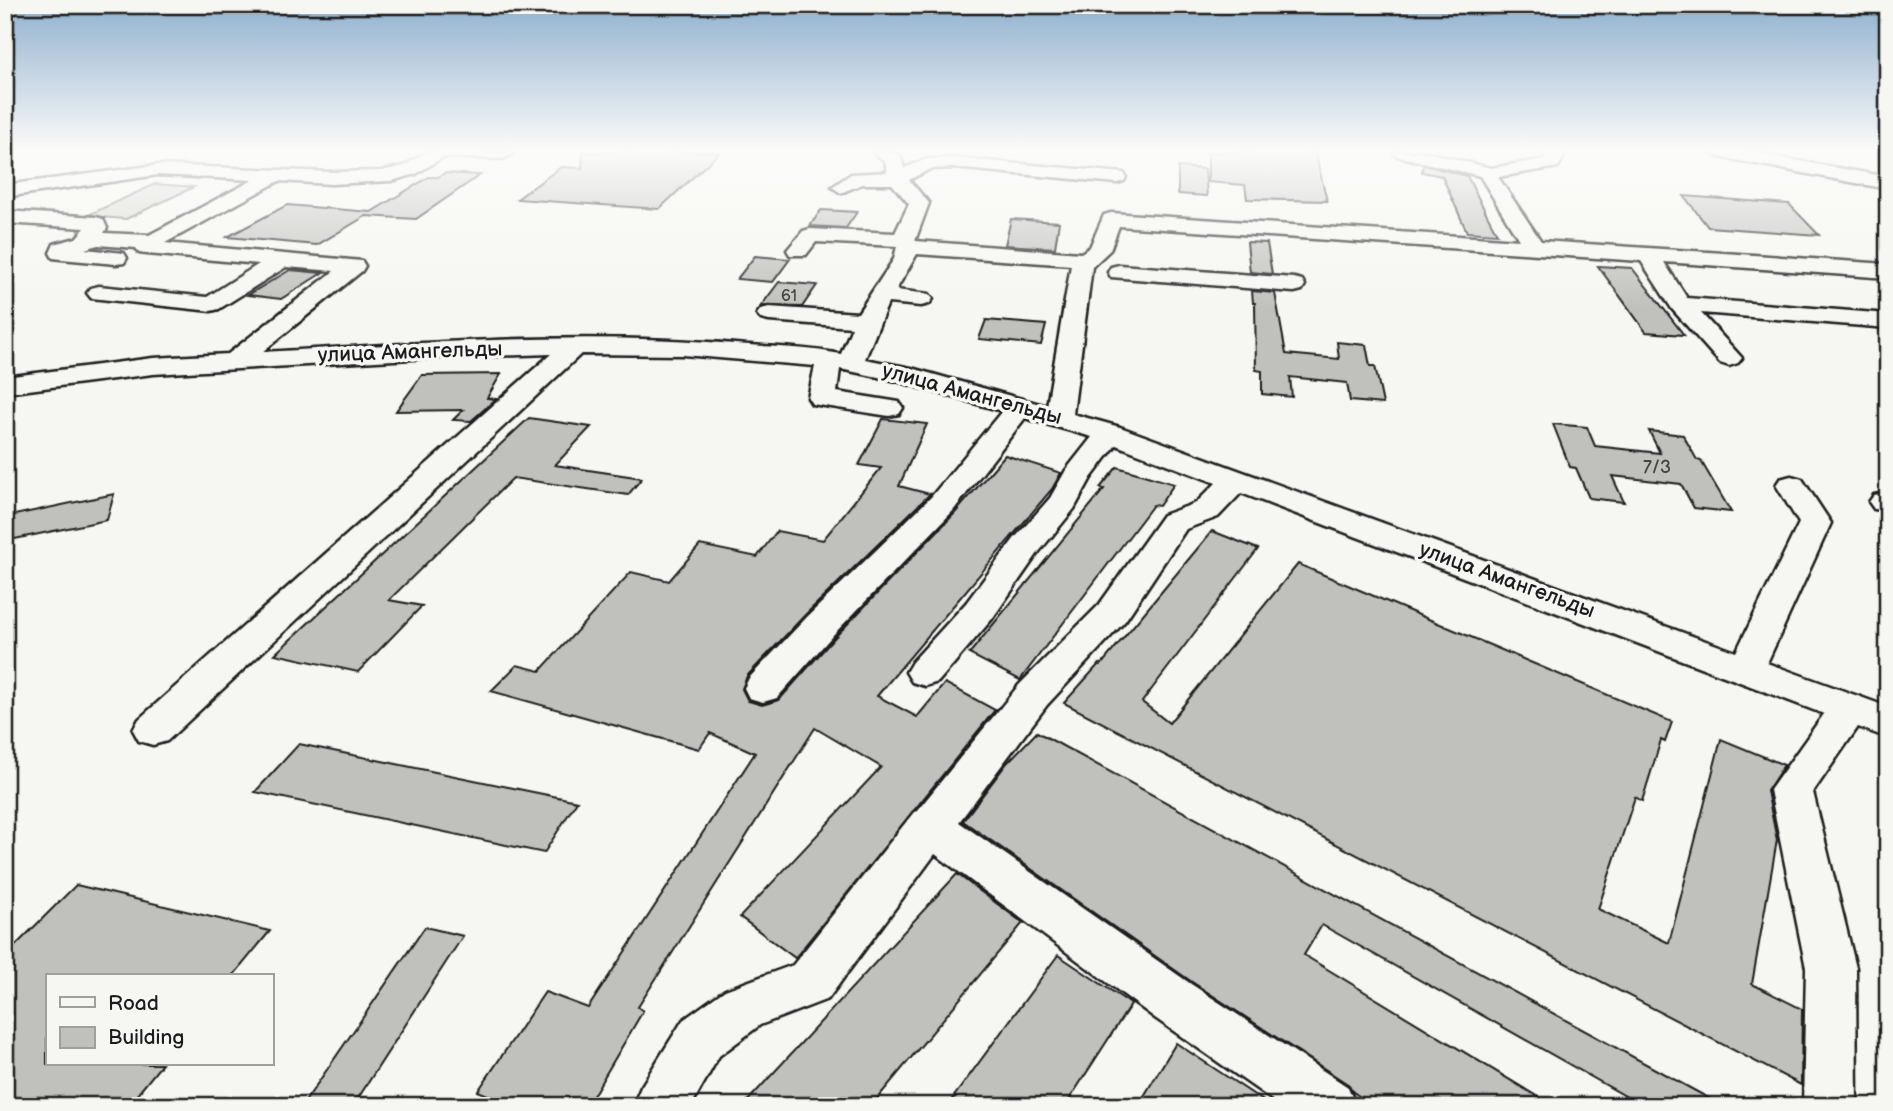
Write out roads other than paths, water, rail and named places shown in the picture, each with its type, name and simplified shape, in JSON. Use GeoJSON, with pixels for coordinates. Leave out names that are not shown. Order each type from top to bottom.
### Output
{"type":"FeatureCollection","features":[{"type":"Feature","properties":{"kind":"street"},"geometry":{"type":"LineString","coordinates":[[96,239],[71,245],[62,249],[61,253],[109,259],[122,257],[138,248],[138,244],[218,204]]}},
{"type":"Feature","properties":{"kind":"street"},"geometry":{"type":"LineString","coordinates":[[889,408],[822,398],[840,361],[905,259],[906,243],[919,204]]}},
{"type":"Feature","properties":{"kind":"street"},"geometry":{"type":"LineString","coordinates":[[1059,416],[1081,267],[1085,260],[1099,250],[1111,219],[1113,204]]}},
{"type":"Feature","properties":{"kind":"street"},"geometry":{"type":"LineString","coordinates":[[1506,204],[1534,247]]}},
{"type":"Feature","properties":{"kind":"street"},"geometry":{"type":"LineString","coordinates":[[5,217],[96,223],[97,228],[86,238],[144,241]]}},
{"type":"Feature","properties":{"kind":"street"},"geometry":{"type":"LineString","coordinates":[[1111,219],[1225,253],[1294,285]]}},
{"type":"Feature","properties":{"kind":"street"},"geometry":{"type":"LineString","coordinates":[[798,250],[810,234],[1085,260]]}},
{"type":"Feature","properties":{"kind":"street"},"geometry":{"type":"LineString","coordinates":[[144,241],[147,248],[354,266],[236,360]]}},
{"type":"Feature","properties":{"kind":"street"},"geometry":{"type":"LineString","coordinates":[[1119,272],[1225,253],[1534,247],[1888,271]]}},
{"type":"Feature","properties":{"kind":"street"},"geometry":{"type":"LineString","coordinates":[[1649,256],[1680,304],[1729,358]]}},
{"type":"Feature","properties":{"kind":"street"},"geometry":{"type":"LineString","coordinates":[[99,293],[211,304],[283,259]]}},
{"type":"Feature","properties":{"kind":"street"},"geometry":{"type":"LineString","coordinates":[[1833,268],[1888,315]]}},
{"type":"Feature","properties":{"kind":"street"},"geometry":{"type":"LineString","coordinates":[[882,295],[921,299]]}},
{"type":"Feature","properties":{"kind":"street"},"geometry":{"type":"LineString","coordinates":[[1680,304],[1888,321]]}},
{"type":"Feature","properties":{"kind":"street"},"geometry":{"type":"LineString","coordinates":[[769,314],[867,321]]}},
{"type":"Feature","properties":{"kind":"street"},"geometry":{"type":"LineString","coordinates":[[153,730],[575,346]]}},
{"type":"Feature","properties":{"kind":"street","name":"улица Амангельды"},"geometry":{"type":"LineString","coordinates":[[5,385],[153,366],[236,360],[575,346],[683,346],[840,361],[1059,416],[1110,433],[1869,716]]}},
{"type":"Feature","properties":{"kind":"street"},"geometry":{"type":"LineString","coordinates":[[763,688],[820,626],[942,504],[1020,406]]}},
{"type":"Feature","properties":{"kind":"street"},"geometry":{"type":"LineString","coordinates":[[925,672],[979,611],[1026,546],[1063,502],[1077,476],[1110,433]]}},
{"type":"Feature","properties":{"kind":"street"},"geometry":{"type":"LineString","coordinates":[[660,1106],[701,1038],[743,1007],[810,982],[929,825],[1033,695],[1112,613],[1174,522],[1207,510],[1236,480]]}},
{"type":"Feature","properties":{"kind":"street"},"geometry":{"type":"LineString","coordinates":[[1746,669],[1815,523],[1791,485]]}},
{"type":"Feature","properties":{"kind":"street"},"geometry":{"type":"LineString","coordinates":[[1830,1106],[1832,968],[1791,790],[1869,716]]}},
{"type":"Feature","properties":{"kind":"street"},"geometry":{"type":"LineString","coordinates":[[929,825],[1173,1002],[1329,1106]]}}]}
